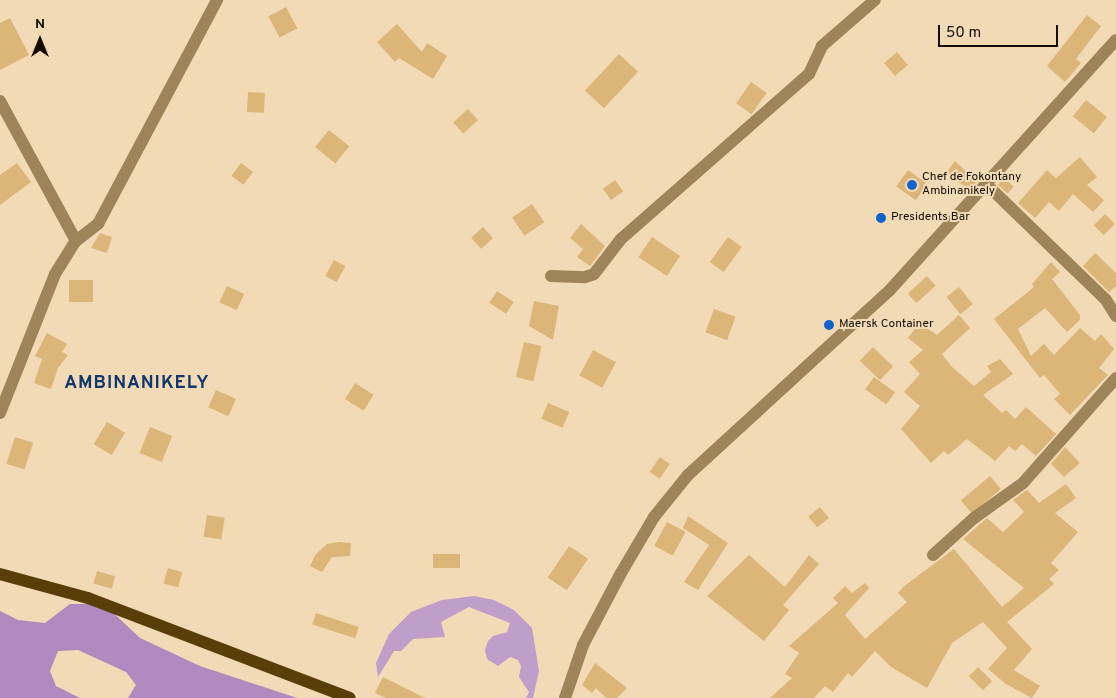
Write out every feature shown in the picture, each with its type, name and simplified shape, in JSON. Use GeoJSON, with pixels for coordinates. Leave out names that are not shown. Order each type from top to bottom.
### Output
{"type":"FeatureCollection","features":[{"type":"Feature","properties":{"kind":"main road"},"geometry":{"type":"LineString","coordinates":[[0,574],[88,598],[350,698]]}},
{"type":"Feature","properties":{"kind":"street"},"geometry":{"type":"LineString","coordinates":[[0,413],[55,274],[76,241],[98,224],[217,0]]}},
{"type":"Feature","properties":{"kind":"street"},"geometry":{"type":"LineString","coordinates":[[551,276],[585,277],[594,274],[621,239],[809,74],[822,46],[875,0]]}},
{"type":"Feature","properties":{"kind":"street"},"geometry":{"type":"LineString","coordinates":[[565,698],[583,645],[624,567],[654,517],[688,475],[889,291],[1116,40]]}},
{"type":"Feature","properties":{"kind":"street"},"geometry":{"type":"LineString","coordinates":[[0,100],[76,241]]}},
{"type":"Feature","properties":{"kind":"street"},"geometry":{"type":"LineString","coordinates":[[986,184],[1106,300],[1116,316]]}},
{"type":"Feature","properties":{"kind":"street"},"geometry":{"type":"LineString","coordinates":[[933,555],[974,518],[1022,483],[1116,378]]}},
{"type":"Feature","properties":{"kind":"shaded area"},"geometry":{"type":"Polygon","coordinates":[[[474,596],[494,600],[514,610],[532,628],[539,671],[533,698],[526,698],[529,692],[519,677],[521,666],[518,660],[510,657],[498,666],[487,659],[485,650],[488,641],[493,636],[507,632],[510,623],[469,607],[441,622],[445,637],[413,639],[401,651],[394,651],[378,677],[376,663],[389,634],[411,612],[442,600],[474,596]]]}},
{"type":"Feature","properties":{"kind":"shaded area"},"geometry":{"type":"Polygon","coordinates":[[[70,604],[104,604],[140,638],[200,666],[297,698],[128,698],[136,685],[126,672],[78,650],[58,651],[50,671],[56,686],[80,698],[0,698],[0,611],[18,620],[45,623],[70,604]]]}},
{"type":"Feature","properties":{"kind":"building"},"geometry":{"type":"Polygon","coordinates":[[[286,7],[297,28],[280,38],[268,16],[286,7]]]}},
{"type":"Feature","properties":{"kind":"building"},"geometry":{"type":"Polygon","coordinates":[[[1087,15],[1101,26],[1076,59],[1081,63],[1065,82],[1047,66],[1087,15]]]}},
{"type":"Feature","properties":{"kind":"building"},"geometry":{"type":"Polygon","coordinates":[[[10,18],[29,55],[0,70],[0,23],[10,18]]]}},
{"type":"Feature","properties":{"kind":"building"},"geometry":{"type":"Polygon","coordinates":[[[397,24],[422,52],[427,43],[447,56],[433,79],[399,58],[395,62],[377,42],[397,24]]]}},
{"type":"Feature","properties":{"kind":"building"},"geometry":{"type":"Polygon","coordinates":[[[897,52],[908,65],[895,76],[884,63],[897,52]]]}},
{"type":"Feature","properties":{"kind":"building"},"geometry":{"type":"Polygon","coordinates":[[[619,54],[638,72],[604,108],[585,91],[619,54]]]}},
{"type":"Feature","properties":{"kind":"building"},"geometry":{"type":"Polygon","coordinates":[[[751,82],[767,93],[752,114],[736,103],[751,82]]]}},
{"type":"Feature","properties":{"kind":"building"},"geometry":{"type":"Polygon","coordinates":[[[248,92],[265,93],[264,113],[247,112],[248,92]]]}},
{"type":"Feature","properties":{"kind":"building"},"geometry":{"type":"Polygon","coordinates":[[[1086,100],[1107,117],[1094,133],[1073,116],[1086,100]]]}},
{"type":"Feature","properties":{"kind":"building"},"geometry":{"type":"Polygon","coordinates":[[[468,109],[478,120],[463,134],[453,122],[468,109]]]}},
{"type":"Feature","properties":{"kind":"building"},"geometry":{"type":"Polygon","coordinates":[[[329,130],[349,146],[335,163],[315,147],[329,130]]]}},
{"type":"Feature","properties":{"kind":"building"},"geometry":{"type":"Polygon","coordinates":[[[1080,157],[1097,177],[1087,185],[1104,200],[1093,212],[1073,194],[1059,211],[1049,202],[1035,218],[1018,203],[1047,170],[1056,178],[1080,157]]]}},
{"type":"Feature","properties":{"kind":"building"},"geometry":{"type":"Polygon","coordinates":[[[955,161],[977,182],[970,190],[946,173],[955,161]]]}},
{"type":"Feature","properties":{"kind":"building"},"geometry":{"type":"Polygon","coordinates":[[[17,163],[31,182],[0,205],[0,175],[17,163]]]}},
{"type":"Feature","properties":{"kind":"building"},"geometry":{"type":"Polygon","coordinates":[[[241,163],[253,172],[243,185],[231,176],[241,163]]]}},
{"type":"Feature","properties":{"kind":"building","name":"Chef de Fokontany Ambinanikely"},"geometry":{"type":"Polygon","coordinates":[[[908,170],[927,184],[916,200],[896,186],[908,170]]]}},
{"type":"Feature","properties":{"kind":"building"},"geometry":{"type":"Polygon","coordinates":[[[1004,178],[1014,187],[1008,193],[998,185],[1004,178]]]}},
{"type":"Feature","properties":{"kind":"building"},"geometry":{"type":"Polygon","coordinates":[[[615,180],[623,191],[611,200],[603,189],[615,180]]]}},
{"type":"Feature","properties":{"kind":"building"},"geometry":{"type":"Polygon","coordinates":[[[532,204],[544,222],[524,236],[512,217],[532,204]]]}},
{"type":"Feature","properties":{"kind":"building"},"geometry":{"type":"Polygon","coordinates":[[[1105,214],[1115,224],[1104,235],[1094,225],[1105,214]]]}},
{"type":"Feature","properties":{"kind":"building"},"geometry":{"type":"Polygon","coordinates":[[[581,224],[605,246],[590,266],[577,257],[583,249],[570,238],[581,224]]]}},
{"type":"Feature","properties":{"kind":"building"},"geometry":{"type":"Polygon","coordinates":[[[483,227],[493,238],[481,249],[471,238],[483,227]]]}},
{"type":"Feature","properties":{"kind":"building"},"geometry":{"type":"Polygon","coordinates":[[[100,233],[112,237],[107,253],[91,248],[100,233]]]}},
{"type":"Feature","properties":{"kind":"building"},"geometry":{"type":"Polygon","coordinates":[[[652,237],[680,256],[667,276],[639,257],[652,237]]]}},
{"type":"Feature","properties":{"kind":"building"},"geometry":{"type":"Polygon","coordinates":[[[728,237],[742,247],[724,272],[710,262],[728,237]]]}},
{"type":"Feature","properties":{"kind":"building"},"geometry":{"type":"Polygon","coordinates":[[[1095,253],[1116,273],[1116,286],[1109,292],[1083,266],[1095,253]]]}},
{"type":"Feature","properties":{"kind":"building"},"geometry":{"type":"Polygon","coordinates":[[[334,260],[345,266],[337,282],[325,276],[334,260]]]}},
{"type":"Feature","properties":{"kind":"building"},"geometry":{"type":"Polygon","coordinates":[[[1051,262],[1060,272],[1052,279],[1080,315],[1080,320],[1067,332],[1045,308],[1018,329],[1031,356],[1044,344],[1054,355],[1080,328],[1095,341],[1101,334],[1114,349],[1099,368],[1108,375],[1070,415],[1054,399],[1060,394],[1044,375],[1040,378],[994,319],[1034,287],[1032,284],[1051,262]]]}},
{"type":"Feature","properties":{"kind":"building"},"geometry":{"type":"Polygon","coordinates":[[[927,276],[936,286],[916,303],[908,293],[927,276]]]}},
{"type":"Feature","properties":{"kind":"building"},"geometry":{"type":"Polygon","coordinates":[[[69,280],[93,280],[93,302],[69,302],[69,280]]]}},
{"type":"Feature","properties":{"kind":"building"},"geometry":{"type":"Polygon","coordinates":[[[227,286],[244,294],[237,310],[219,302],[227,286]]]}},
{"type":"Feature","properties":{"kind":"building"},"geometry":{"type":"Polygon","coordinates":[[[959,287],[973,304],[960,314],[947,297],[959,287]]]}},
{"type":"Feature","properties":{"kind":"building"},"geometry":{"type":"Polygon","coordinates":[[[497,291],[514,302],[506,314],[489,303],[497,291]]]}},
{"type":"Feature","properties":{"kind":"building"},"geometry":{"type":"Polygon","coordinates":[[[534,301],[559,306],[553,340],[529,326],[534,301]]]}},
{"type":"Feature","properties":{"kind":"building"},"geometry":{"type":"Polygon","coordinates":[[[714,309],[736,317],[727,340],[705,332],[714,309]]]}},
{"type":"Feature","properties":{"kind":"building"},"geometry":{"type":"Polygon","coordinates":[[[959,315],[970,328],[942,354],[952,367],[974,386],[991,372],[987,366],[1000,359],[1013,374],[983,395],[1002,413],[1006,410],[1015,419],[1026,407],[1056,434],[1036,456],[1022,444],[1015,451],[1009,446],[995,461],[967,439],[948,455],[944,451],[931,463],[901,429],[920,406],[904,392],[920,374],[909,362],[923,350],[908,338],[919,323],[937,335],[959,315]]]}},
{"type":"Feature","properties":{"kind":"building"},"geometry":{"type":"Polygon","coordinates":[[[47,333],[67,344],[62,352],[68,355],[58,368],[51,389],[34,383],[42,359],[35,356],[47,333]]]}},
{"type":"Feature","properties":{"kind":"building"},"geometry":{"type":"Polygon","coordinates":[[[524,342],[542,346],[533,381],[516,377],[524,342]]]}},
{"type":"Feature","properties":{"kind":"building"},"geometry":{"type":"Polygon","coordinates":[[[873,347],[893,366],[880,380],[860,361],[873,347]]]}},
{"type":"Feature","properties":{"kind":"building"},"geometry":{"type":"Polygon","coordinates":[[[593,350],[616,362],[602,388],[579,376],[593,350]]]}},
{"type":"Feature","properties":{"kind":"building"},"geometry":{"type":"Polygon","coordinates":[[[874,377],[895,392],[886,404],[865,389],[874,377]]]}},
{"type":"Feature","properties":{"kind":"building"},"geometry":{"type":"Polygon","coordinates":[[[355,383],[374,395],[364,411],[345,399],[355,383]]]}},
{"type":"Feature","properties":{"kind":"building"},"geometry":{"type":"Polygon","coordinates":[[[216,390],[236,399],[228,416],[208,407],[216,390]]]}},
{"type":"Feature","properties":{"kind":"building"},"geometry":{"type":"Polygon","coordinates":[[[548,403],[569,412],[563,428],[541,419],[548,403]]]}},
{"type":"Feature","properties":{"kind":"building"},"geometry":{"type":"Polygon","coordinates":[[[107,422],[125,433],[112,455],[94,444],[107,422]]]}},
{"type":"Feature","properties":{"kind":"building"},"geometry":{"type":"Polygon","coordinates":[[[150,427],[172,436],[162,462],[140,453],[150,427]]]}},
{"type":"Feature","properties":{"kind":"building"},"geometry":{"type":"Polygon","coordinates":[[[15,437],[33,443],[24,470],[6,464],[15,437]]]}},
{"type":"Feature","properties":{"kind":"building"},"geometry":{"type":"Polygon","coordinates":[[[1065,447],[1080,463],[1064,477],[1051,464],[1065,447]]]}},
{"type":"Feature","properties":{"kind":"building"},"geometry":{"type":"Polygon","coordinates":[[[660,457],[670,464],[660,479],[650,472],[660,457]]]}},
{"type":"Feature","properties":{"kind":"building"},"geometry":{"type":"Polygon","coordinates":[[[990,476],[1001,489],[972,513],[961,500],[990,476]]]}},
{"type":"Feature","properties":{"kind":"building"},"geometry":{"type":"Polygon","coordinates":[[[1066,484],[1076,498],[1055,513],[1078,532],[1051,563],[1059,570],[1049,579],[1054,584],[1007,622],[1032,649],[1014,670],[1040,686],[1032,698],[1006,684],[988,669],[1007,648],[983,622],[952,643],[927,688],[891,667],[875,651],[852,677],[848,673],[833,692],[825,686],[814,698],[770,698],[792,678],[785,674],[799,653],[789,646],[838,603],[833,598],[845,586],[852,593],[865,583],[869,588],[845,615],[865,639],[907,602],[898,593],[903,587],[954,549],[1002,607],[1024,588],[963,539],[987,518],[1003,532],[1024,512],[1013,500],[1027,490],[1039,503],[1066,484]]]}},
{"type":"Feature","properties":{"kind":"building"},"geometry":{"type":"Polygon","coordinates":[[[820,507],[829,518],[817,527],[808,516],[820,507]]]}},
{"type":"Feature","properties":{"kind":"building"},"geometry":{"type":"Polygon","coordinates":[[[207,515],[225,518],[221,540],[204,537],[207,515]]]}},
{"type":"Feature","properties":{"kind":"building"},"geometry":{"type":"Polygon","coordinates":[[[688,516],[728,543],[698,590],[684,582],[709,545],[683,528],[688,516]]]}},
{"type":"Feature","properties":{"kind":"building"},"geometry":{"type":"Polygon","coordinates":[[[667,522],[686,532],[673,556],[654,546],[667,522]]]}},
{"type":"Feature","properties":{"kind":"building"},"geometry":{"type":"Polygon","coordinates":[[[351,543],[350,556],[332,557],[322,572],[310,566],[315,555],[327,544],[351,543]]]}},
{"type":"Feature","properties":{"kind":"building"},"geometry":{"type":"Polygon","coordinates":[[[569,546],[588,559],[567,590],[548,578],[569,546]]]}},
{"type":"Feature","properties":{"kind":"building"},"geometry":{"type":"Polygon","coordinates":[[[433,554],[460,554],[460,568],[433,568],[433,554]]]}},
{"type":"Feature","properties":{"kind":"building"},"geometry":{"type":"Polygon","coordinates":[[[749,555],[785,587],[809,555],[819,564],[783,605],[789,610],[764,641],[707,596],[749,555]]]}},
{"type":"Feature","properties":{"kind":"building"},"geometry":{"type":"Polygon","coordinates":[[[168,568],[182,572],[178,588],[164,583],[168,568]]]}},
{"type":"Feature","properties":{"kind":"building"},"geometry":{"type":"Polygon","coordinates":[[[97,571],[115,576],[112,589],[93,583],[97,571]]]}},
{"type":"Feature","properties":{"kind":"building"},"geometry":{"type":"Polygon","coordinates":[[[316,613],[359,627],[355,638],[312,624],[316,613]]]}},
{"type":"Feature","properties":{"kind":"building"},"geometry":{"type":"Polygon","coordinates":[[[595,663],[627,688],[617,698],[606,698],[596,688],[592,693],[582,685],[595,663]]]}},
{"type":"Feature","properties":{"kind":"building"},"geometry":{"type":"Polygon","coordinates":[[[978,667],[992,681],[983,690],[969,676],[978,667]]]}},
{"type":"Feature","properties":{"kind":"building"},"geometry":{"type":"Polygon","coordinates":[[[383,677],[425,698],[386,698],[375,693],[383,677]]]}},
{"type":"Feature","properties":{"kind":"place","name":"Chef de Fokontany Ambinanikely"},"geometry":{"type":"Point","coordinates":[912,185]}},
{"type":"Feature","properties":{"kind":"place","name":"Presidents Bar"},"geometry":{"type":"Point","coordinates":[881,218]}},
{"type":"Feature","properties":{"kind":"place","name":"Maersk Container"},"geometry":{"type":"Point","coordinates":[829,325]}},
{"type":"Feature","properties":{"kind":"district","name":"AMBINANIKELY"},"geometry":{"type":"Point","coordinates":[137,384]}}]}
